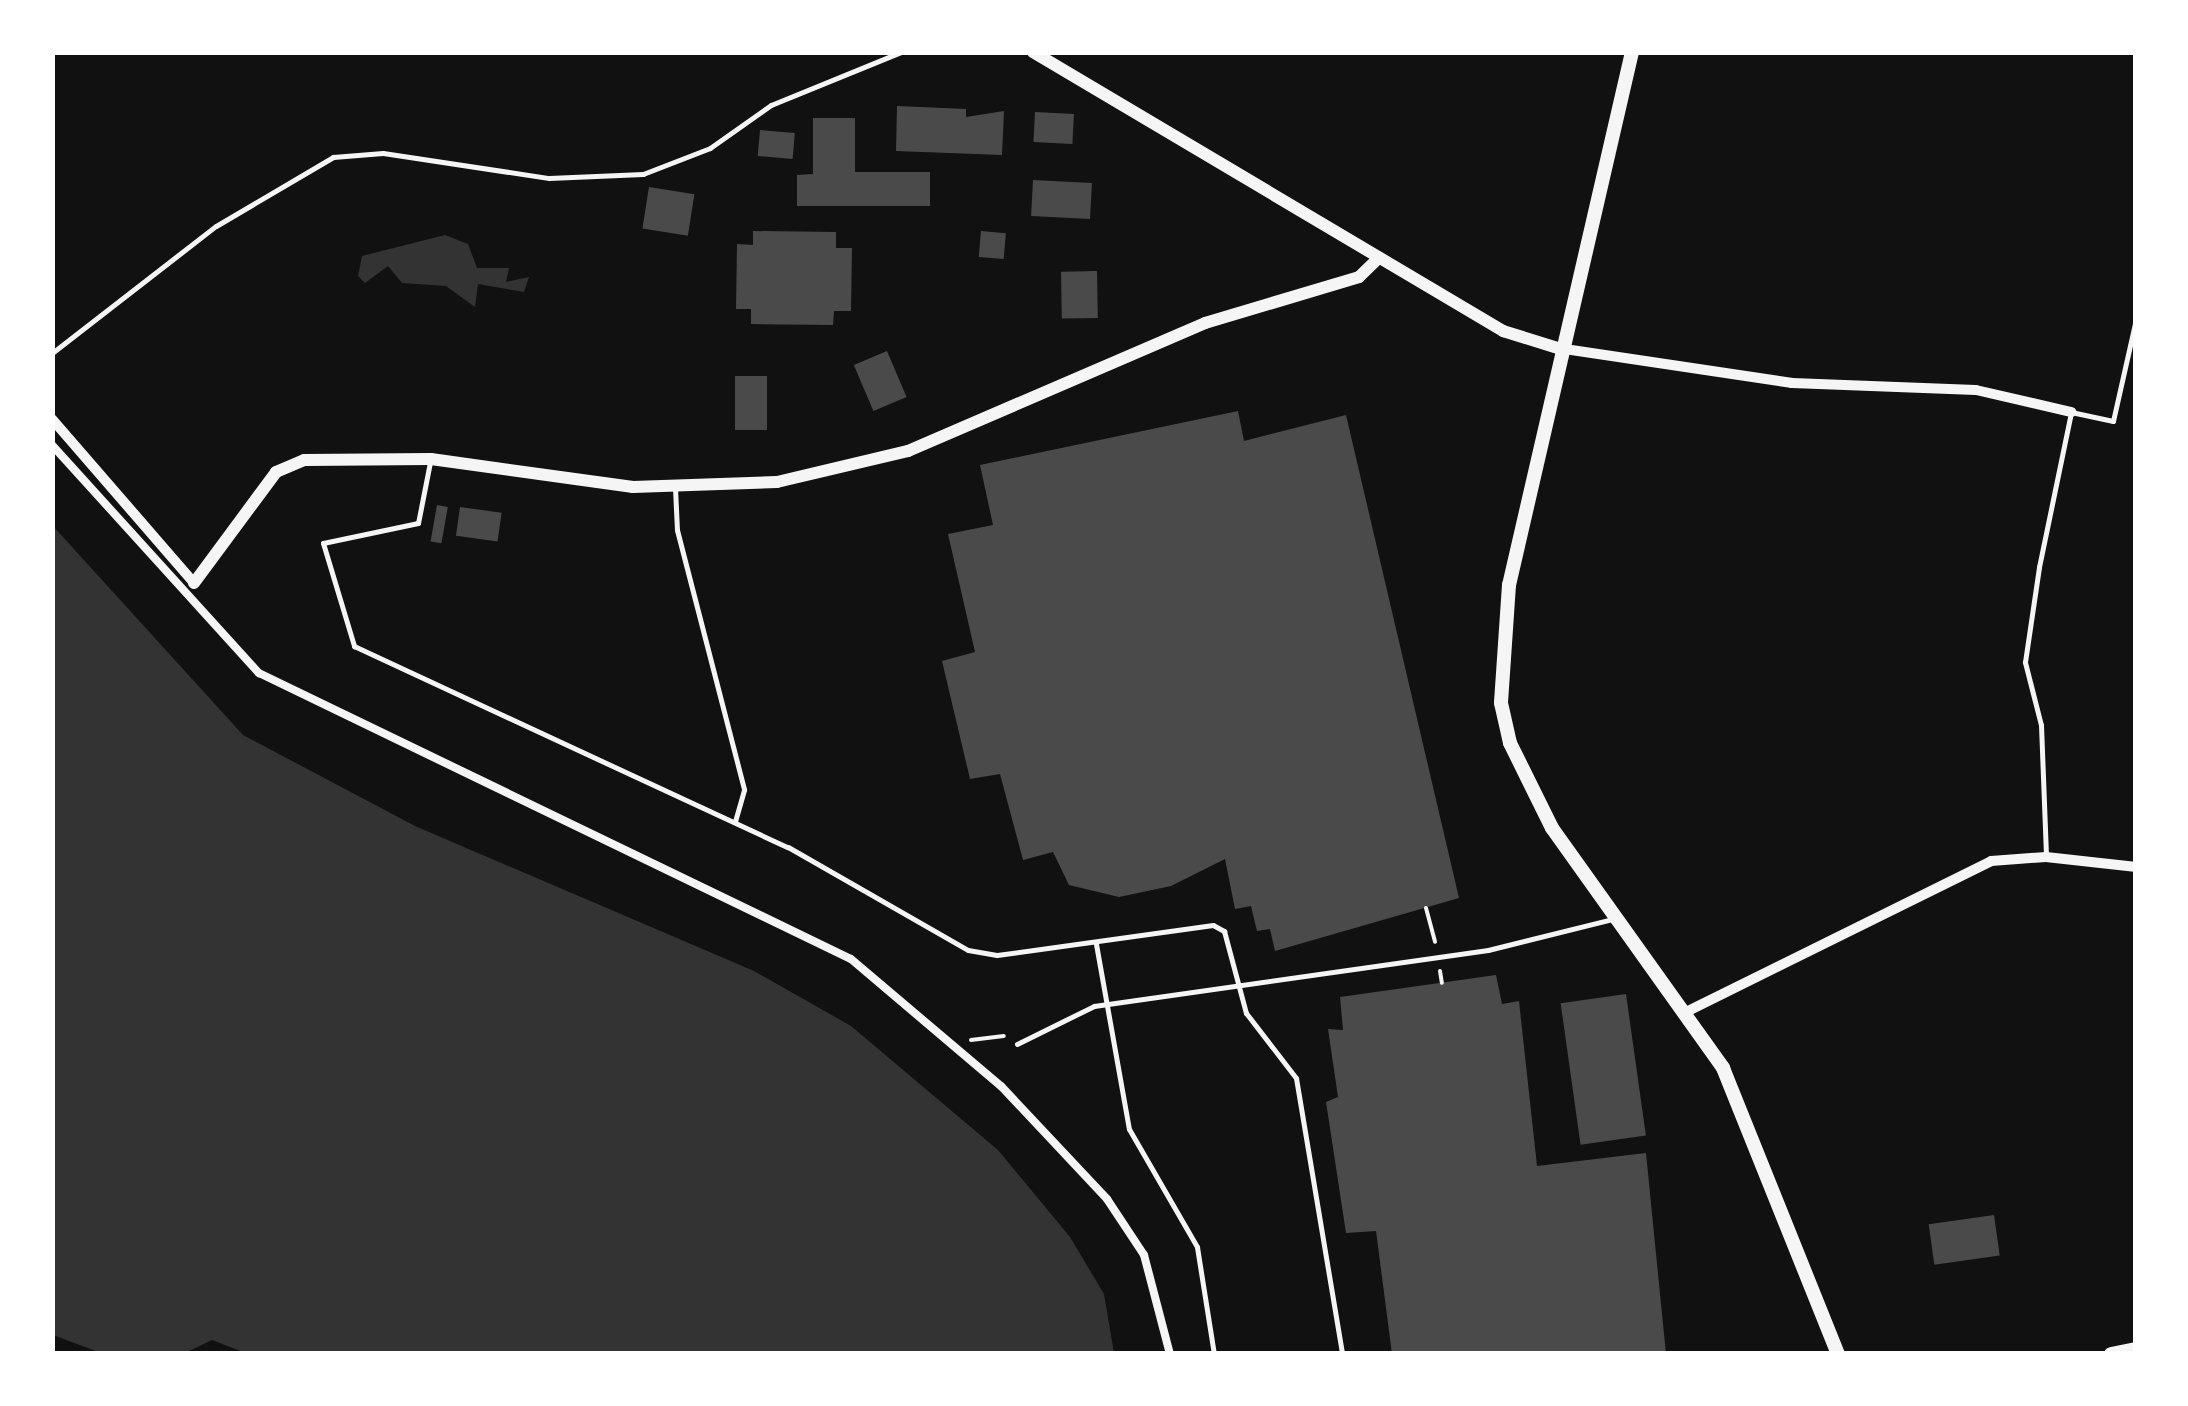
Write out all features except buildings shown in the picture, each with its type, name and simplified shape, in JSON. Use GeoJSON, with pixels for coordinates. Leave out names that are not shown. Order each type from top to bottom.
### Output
{"type":"FeatureCollection","features":[{"type":"Feature","properties":{"kind":"main road"},"geometry":{"type":"LineString","coordinates":[[1632,52],[1558,348],[1501,630],[1501,703],[1528,786],[1688,1010],[1751,1128],[1838,1354]]}},
{"type":"Feature","properties":{"kind":"main road"},"geometry":{"type":"LineString","coordinates":[[2111,1354],[2136,1350]]}},
{"type":"Feature","properties":{"kind":"street"},"geometry":{"type":"LineString","coordinates":[[1032,52],[1503,331],[1558,348],[1792,383],[1976,390],[2071,412]]}},
{"type":"Feature","properties":{"kind":"street"},"geometry":{"type":"LineString","coordinates":[[52,420],[194,583],[251,500],[289,464],[431,459],[675,488],[777,482],[908,451],[1206,323],[1358,277],[1379,258]]}},
{"type":"Feature","properties":{"kind":"street"},"geometry":{"type":"LineString","coordinates":[[52,444],[258,673],[374,736],[516,791],[820,939],[959,1048],[1123,1221],[1162,1302],[1170,1354]]}},
{"type":"Feature","properties":{"kind":"street"},"geometry":{"type":"LineString","coordinates":[[1688,1010],[1991,861],[2046,856],[2136,867]]}},
{"type":"Feature","properties":{"kind":"lane"},"geometry":{"type":"LineString","coordinates":[[52,353],[216,226],[332,157],[383,154],[549,178],[643,174],[710,148],[771,105],[901,52]]}},
{"type":"Feature","properties":{"kind":"lane"},"geometry":{"type":"LineString","coordinates":[[2046,856],[2041,724],[2024,662],[2071,412],[2113,421],[2136,319]]}},
{"type":"Feature","properties":{"kind":"lane"},"geometry":{"type":"LineString","coordinates":[[431,459],[418,524],[323,543],[354,646],[734,822],[968,950],[1096,944],[1212,925],[1224,931],[1235,986],[1296,1078],[1342,1354]]}},
{"type":"Feature","properties":{"kind":"lane"},"geometry":{"type":"LineString","coordinates":[[675,488],[676,530],[744,790],[734,822]]}},
{"type":"Feature","properties":{"kind":"lane"},"geometry":{"type":"LineString","coordinates":[[1017,1044],[1109,1003],[1525,944],[1619,917]]}},
{"type":"Feature","properties":{"kind":"lane"},"geometry":{"type":"LineString","coordinates":[[1096,944],[1129,1129],[1196,1247],[1214,1354]]}},
{"type":"Feature","properties":{"kind":"path"},"geometry":{"type":"LineString","coordinates":[[959,1048],[988,1032],[1017,1044]]}},
{"type":"Feature","properties":{"kind":"shaded area"},"geometry":{"type":"Polygon","coordinates":[[[445,235],[468,244],[477,268],[509,268],[506,282],[529,277],[524,292],[478,284],[475,307],[446,286],[402,283],[388,266],[365,283],[358,276],[362,256],[445,235]]]}},
{"type":"Feature","properties":{"kind":"shaded area"},"geometry":{"type":"Polygon","coordinates":[[[53,526],[243,735],[415,826],[754,971],[851,1026],[998,1150],[1070,1237],[1104,1294],[1114,1353],[248,1354],[212,1340],[185,1353],[104,1354],[53,1335],[53,526]]]}}]}
